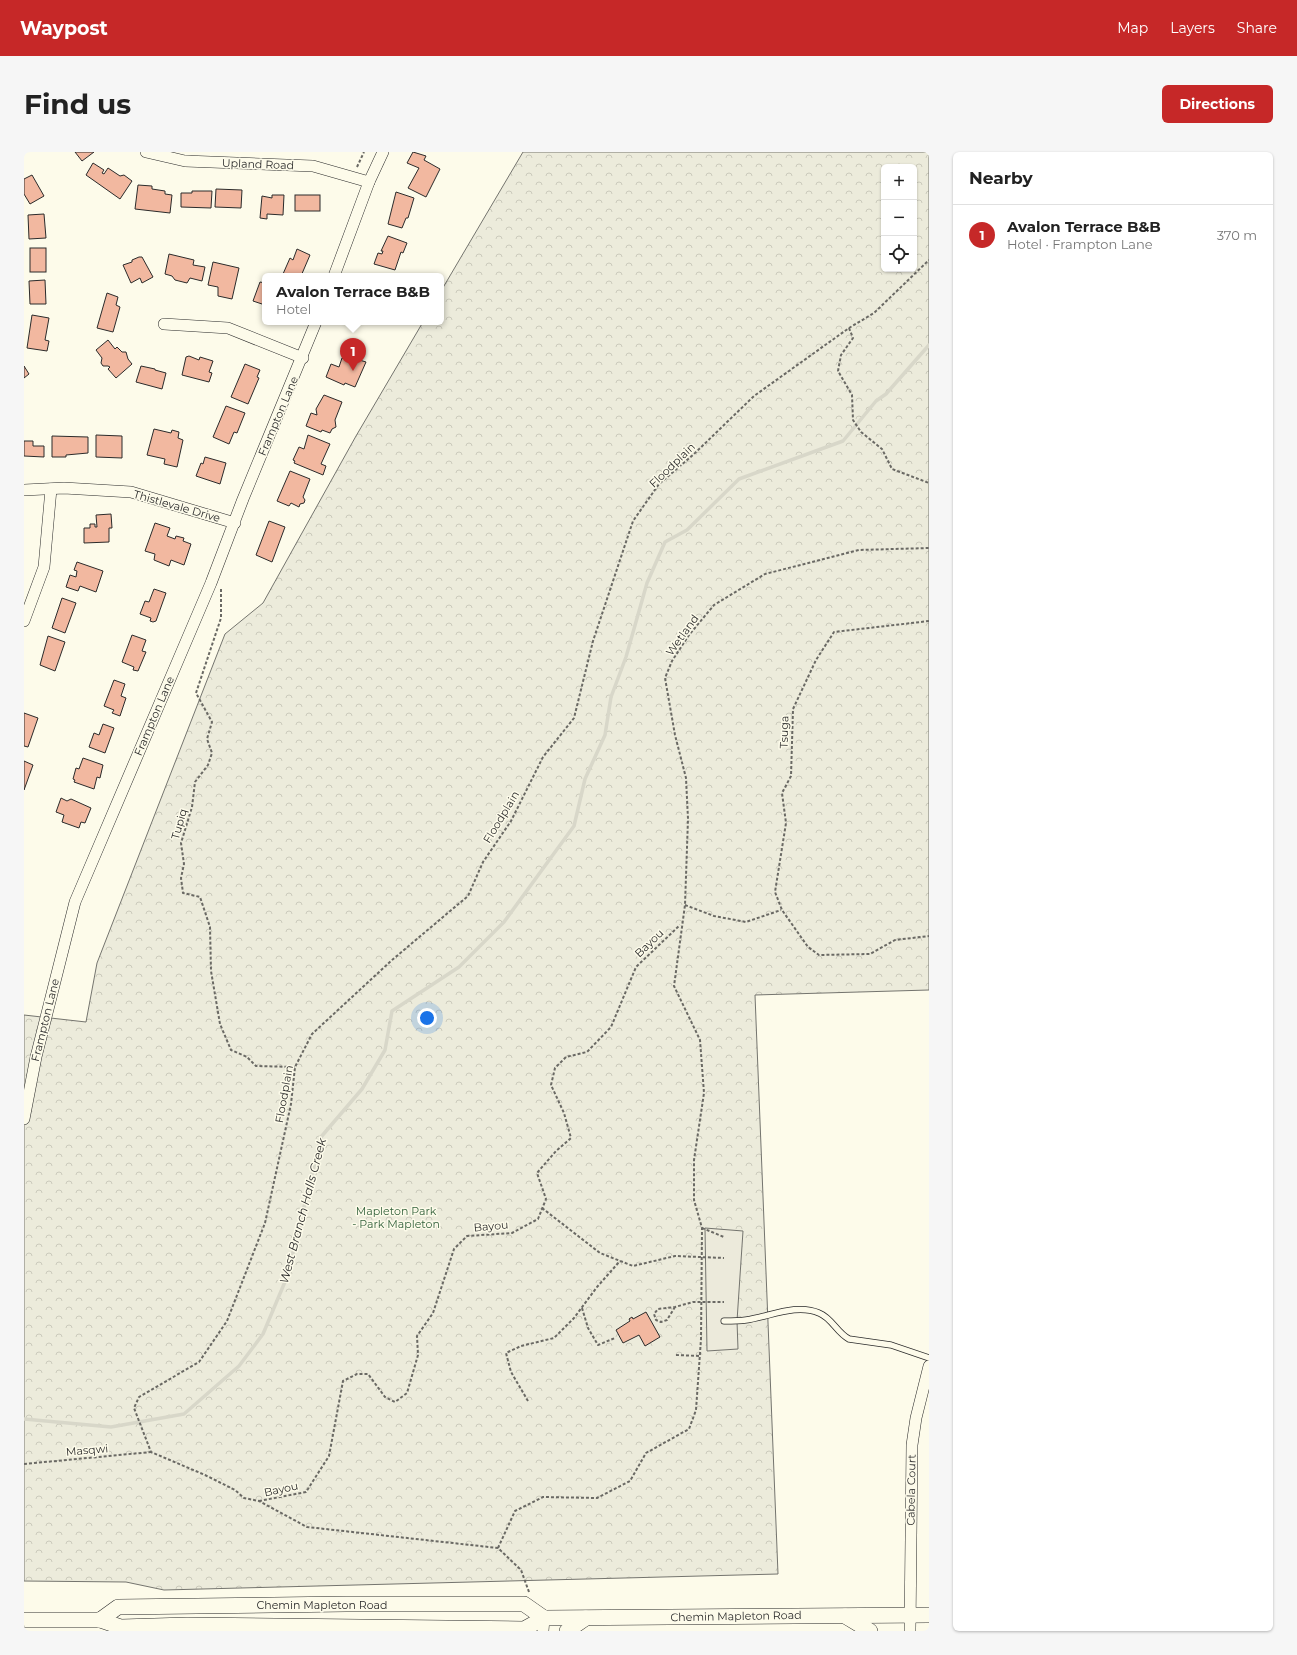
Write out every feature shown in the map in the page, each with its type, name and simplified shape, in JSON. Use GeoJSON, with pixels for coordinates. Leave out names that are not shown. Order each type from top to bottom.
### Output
{"type":"FeatureCollection","features":[{"type":"Feature","properties":{"kind":"main road"},"geometry":{"type":"LineString","coordinates":[[348,1629],[343,1620],[349,1614],[383,1604]]}},
{"type":"Feature","properties":{"kind":"main road","name":"Chemin Mapleton Road"},"geometry":{"type":"LineString","coordinates":[[100,1620],[118,1607],[524,1604],[544,1625]]}},
{"type":"Feature","properties":{"kind":"main road","name":"Chemin Mapleton Road"},"geometry":{"type":"LineString","coordinates":[[24,1620],[100,1620],[121,1627],[187,1625],[317,1626],[348,1629],[502,1629],[524,1628],[586,1618],[929,1615]]}},
{"type":"Feature","properties":{"kind":"main road"},"geometry":{"type":"LineString","coordinates":[[844,1616],[870,1631]]}},
{"type":"Feature","properties":{"kind":"main road"},"geometry":{"type":"LineString","coordinates":[[568,1631],[586,1618]]}},
{"type":"Feature","properties":{"kind":"street","name":"Upland Road"},"geometry":{"type":"LineString","coordinates":[[146,152],[185,161],[313,166],[369,182]]}},
{"type":"Feature","properties":{"kind":"street"},"geometry":{"type":"LineString","coordinates":[[335,273],[369,182],[383,152]]}},
{"type":"Feature","properties":{"kind":"street"},"geometry":{"type":"LineString","coordinates":[[164,324],[228,328],[303,358]]}},
{"type":"Feature","properties":{"kind":"street","name":"Frampton Lane"},"geometry":{"type":"LineString","coordinates":[[24,1119],[36,1057],[75,902],[211,583],[303,358],[315,325]]}},
{"type":"Feature","properties":{"kind":"street","name":"Thistlevale Drive"},"geometry":{"type":"LineString","coordinates":[[24,490],[64,488],[131,492],[235,523]]}},
{"type":"Feature","properties":{"kind":"street"},"geometry":{"type":"LineString","coordinates":[[24,621],[44,566],[51,489]]}},
{"type":"Feature","properties":{"kind":"street","name":"Cabela Court"},"geometry":{"type":"LineString","coordinates":[[910,1631],[912,1445],[916,1418],[929,1366]]}},
{"type":"Feature","properties":{"kind":"lane"},"geometry":{"type":"LineString","coordinates":[[724,1321],[746,1320],[792,1310],[807,1310],[820,1313],[831,1322],[843,1336],[849,1339],[891,1345],[929,1358]]}},
{"type":"Feature","properties":{"kind":"path"},"geometry":{"type":"LineString","coordinates":[[353,177],[364,152]]}},
{"type":"Feature","properties":{"kind":"path","name":"Floodplain"},"geometry":{"type":"LineString","coordinates":[[151,1452],[134,1408],[139,1398],[199,1362],[227,1321],[265,1223],[291,1104],[295,1067],[312,1034],[392,960],[468,896],[483,862],[511,820],[543,757],[574,718],[593,641],[633,521],[659,484],[694,454],[754,396],[849,328],[874,313],[929,260]]}},
{"type":"Feature","properties":{"kind":"path"},"geometry":{"type":"LineString","coordinates":[[849,328],[853,338],[841,355],[838,371],[852,395],[852,420],[861,432],[882,449],[892,469],[929,483]]}},
{"type":"Feature","properties":{"kind":"path","name":"Wetland"},"geometry":{"type":"LineString","coordinates":[[498,1548],[515,1511],[543,1497],[597,1498],[630,1481],[646,1453],[689,1429],[696,1410],[700,1356],[702,1228],[694,1200],[694,1160],[704,1093],[700,1040],[674,986],[681,924],[685,905],[688,819],[686,778],[675,735],[665,678],[672,661],[689,635],[714,605],[766,574],[859,550],[929,548]]}},
{"type":"Feature","properties":{"kind":"path","name":"Tupiq"},"geometry":{"type":"LineString","coordinates":[[211,583],[221,587],[221,618],[196,693],[212,722],[207,739],[212,753],[208,764],[195,782],[192,807],[181,843],[184,864],[181,878],[183,893],[200,897],[210,927],[211,971],[220,1024],[231,1050],[246,1057],[256,1066],[295,1067]]}},
{"type":"Feature","properties":{"kind":"path","name":"Tsuga"},"geometry":{"type":"LineString","coordinates":[[929,621],[834,632],[816,660],[793,709],[790,776],[782,793],[786,823],[775,892],[782,910],[808,948],[819,955],[870,954],[896,940],[929,936]]}},
{"type":"Feature","properties":{"kind":"path"},"geometry":{"type":"LineString","coordinates":[[685,905],[714,916],[746,922],[782,910]]}},
{"type":"Feature","properties":{"kind":"path","name":"Bayou"},"geometry":{"type":"LineString","coordinates":[[259,1501],[306,1492],[329,1456],[343,1381],[357,1374],[368,1374],[385,1397],[395,1402],[407,1393],[418,1355],[417,1336],[433,1313],[454,1249],[467,1236],[512,1233],[538,1219],[546,1199],[537,1173],[556,1151],[571,1138],[564,1113],[551,1085],[555,1068],[566,1056],[587,1052],[611,1027],[636,968],[681,924]]}},
{"type":"Feature","properties":{"kind":"path"},"geometry":{"type":"LineString","coordinates":[[542,1208],[600,1253],[633,1266],[675,1256],[724,1258]]}},
{"type":"Feature","properties":{"kind":"path"},"geometry":{"type":"LineString","coordinates":[[702,1228],[724,1237]]}},
{"type":"Feature","properties":{"kind":"path"},"geometry":{"type":"LineString","coordinates":[[528,1401],[511,1372],[506,1353],[521,1346],[554,1338],[574,1318],[620,1261]]}},
{"type":"Feature","properties":{"kind":"path"},"geometry":{"type":"LineString","coordinates":[[675,1307],[667,1320],[661,1322],[656,1320],[654,1314],[655,1311],[693,1302],[724,1302]]}},
{"type":"Feature","properties":{"kind":"path"},"geometry":{"type":"LineString","coordinates":[[582,1308],[588,1328],[598,1345],[615,1338]]}},
{"type":"Feature","properties":{"kind":"path"},"geometry":{"type":"LineString","coordinates":[[676,1355],[700,1356]]}},
{"type":"Feature","properties":{"kind":"path"},"geometry":{"type":"LineString","coordinates":[[151,1452],[205,1474],[235,1490],[244,1498],[259,1501],[307,1527],[498,1548],[521,1570],[529,1592]]}},
{"type":"Feature","properties":{"kind":"path","name":"Masqwi"},"geometry":{"type":"LineString","coordinates":[[24,1464],[151,1452]]}},
{"type":"Feature","properties":{"kind":"green space","name":"Mapleton Park - Park Mapleton"},"geometry":{"type":"Polygon","coordinates":[[[523,152],[929,152],[929,990],[755,995],[778,1574],[164,1590],[126,1582],[24,1581],[24,1015],[86,1022],[97,963],[225,634],[263,603],[356,436],[421,325],[444,325],[444,286],[523,152]]]}},
{"type":"Feature","properties":{"kind":"shaded area"},"geometry":{"type":"Polygon","coordinates":[[[705,1228],[743,1231],[737,1321],[738,1349],[707,1351],[705,1228]]]}},
{"type":"Feature","properties":{"kind":"building"},"geometry":{"type":"Polygon","coordinates":[[[75,152],[94,152],[82,161],[75,152]]]}},
{"type":"Feature","properties":{"kind":"building"},"geometry":{"type":"Polygon","coordinates":[[[413,152],[426,156],[424,160],[440,169],[426,197],[408,188],[419,168],[407,163],[413,152]]]}},
{"type":"Feature","properties":{"kind":"building"},"geometry":{"type":"Polygon","coordinates":[[[93,163],[104,170],[102,173],[104,174],[108,168],[120,176],[124,175],[132,181],[120,199],[86,175],[93,163]]]}},
{"type":"Feature","properties":{"kind":"building"},"geometry":{"type":"Polygon","coordinates":[[[32,175],[44,196],[30,204],[24,194],[24,179],[32,175]]]}},
{"type":"Feature","properties":{"kind":"building"},"geometry":{"type":"Polygon","coordinates":[[[138,185],[152,186],[152,189],[165,191],[165,194],[172,195],[170,213],[135,209],[138,185]]]}},
{"type":"Feature","properties":{"kind":"building"},"geometry":{"type":"Polygon","coordinates":[[[216,189],[242,190],[241,208],[215,207],[216,189]]]}},
{"type":"Feature","properties":{"kind":"building"},"geometry":{"type":"Polygon","coordinates":[[[192,191],[212,191],[211,208],[181,207],[181,193],[192,193],[192,191]]]}},
{"type":"Feature","properties":{"kind":"building"},"geometry":{"type":"Polygon","coordinates":[[[396,192],[414,198],[408,218],[406,218],[402,228],[388,224],[396,192]]]}},
{"type":"Feature","properties":{"kind":"building"},"geometry":{"type":"Polygon","coordinates":[[[272,195],[284,195],[283,215],[267,214],[267,219],[260,218],[262,196],[272,198],[272,195]]]}},
{"type":"Feature","properties":{"kind":"building"},"geometry":{"type":"Polygon","coordinates":[[[295,195],[320,195],[320,211],[295,211],[295,195]]]}},
{"type":"Feature","properties":{"kind":"building"},"geometry":{"type":"Polygon","coordinates":[[[44,214],[46,238],[29,239],[28,215],[44,214]]]}},
{"type":"Feature","properties":{"kind":"building"},"geometry":{"type":"Polygon","coordinates":[[[388,236],[407,243],[403,253],[401,252],[395,270],[374,264],[378,253],[382,254],[383,251],[381,251],[388,236]]]}},
{"type":"Feature","properties":{"kind":"building"},"geometry":{"type":"Polygon","coordinates":[[[30,248],[46,248],[46,272],[30,272],[30,248]]]}},
{"type":"Feature","properties":{"kind":"building"},"geometry":{"type":"Polygon","coordinates":[[[297,249],[310,255],[302,273],[283,273],[290,258],[293,260],[297,249]]]}},
{"type":"Feature","properties":{"kind":"building"},"geometry":{"type":"Polygon","coordinates":[[[169,254],[194,260],[193,265],[205,267],[202,281],[190,278],[187,283],[175,280],[172,276],[165,274],[169,254]]]}},
{"type":"Feature","properties":{"kind":"building"},"geometry":{"type":"Polygon","coordinates":[[[142,257],[153,277],[142,283],[140,278],[131,283],[123,265],[132,262],[132,260],[142,257]]]}},
{"type":"Feature","properties":{"kind":"building"},"geometry":{"type":"Polygon","coordinates":[[[213,262],[239,268],[232,299],[218,296],[218,287],[208,285],[213,262]]]}},
{"type":"Feature","properties":{"kind":"building"},"geometry":{"type":"Polygon","coordinates":[[[45,280],[46,304],[30,304],[29,281],[45,280]]]}},
{"type":"Feature","properties":{"kind":"building"},"geometry":{"type":"Polygon","coordinates":[[[260,282],[262,282],[262,304],[253,301],[260,282]]]}},
{"type":"Feature","properties":{"kind":"building"},"geometry":{"type":"Polygon","coordinates":[[[107,293],[118,297],[116,305],[120,307],[113,332],[97,328],[107,293]]]}},
{"type":"Feature","properties":{"kind":"building"},"geometry":{"type":"Polygon","coordinates":[[[32,315],[49,318],[45,340],[49,341],[47,351],[27,348],[32,315]]]}},
{"type":"Feature","properties":{"kind":"building"},"geometry":{"type":"Polygon","coordinates":[[[108,340],[115,349],[117,347],[122,352],[126,352],[128,359],[132,364],[116,378],[108,369],[110,367],[103,366],[101,363],[102,358],[96,350],[108,340]]]}},
{"type":"Feature","properties":{"kind":"building"},"geometry":{"type":"Polygon","coordinates":[[[189,356],[199,360],[200,357],[213,361],[209,372],[212,373],[209,382],[182,375],[186,357],[189,356]]]}},
{"type":"Feature","properties":{"kind":"building"},"geometry":{"type":"Polygon","coordinates":[[[346,356],[366,362],[355,387],[345,383],[344,385],[326,377],[331,364],[339,367],[342,358],[345,359],[346,356]]]}},
{"type":"Feature","properties":{"kind":"building"},"geometry":{"type":"Polygon","coordinates":[[[245,364],[260,370],[257,377],[259,378],[248,404],[231,397],[245,364]]]}},
{"type":"Feature","properties":{"kind":"building"},"geometry":{"type":"Polygon","coordinates":[[[24,366],[29,374],[24,378],[24,366]]]}},
{"type":"Feature","properties":{"kind":"building"},"geometry":{"type":"Polygon","coordinates":[[[141,366],[166,373],[162,389],[136,382],[141,366]]]}},
{"type":"Feature","properties":{"kind":"building"},"geometry":{"type":"Polygon","coordinates":[[[324,395],[342,402],[335,420],[336,427],[332,429],[330,433],[322,430],[321,432],[306,426],[311,413],[317,415],[316,409],[324,395]]]}},
{"type":"Feature","properties":{"kind":"building"},"geometry":{"type":"Polygon","coordinates":[[[226,406],[245,413],[237,433],[234,432],[229,444],[213,437],[226,406]]]}},
{"type":"Feature","properties":{"kind":"building"},"geometry":{"type":"Polygon","coordinates":[[[154,429],[171,433],[172,430],[179,432],[178,438],[183,440],[177,467],[164,464],[165,459],[147,455],[154,429]]]}},
{"type":"Feature","properties":{"kind":"building"},"geometry":{"type":"Polygon","coordinates":[[[96,435],[122,436],[122,458],[96,457],[96,435]]]}},
{"type":"Feature","properties":{"kind":"building"},"geometry":{"type":"Polygon","coordinates":[[[308,435],[330,444],[321,464],[326,466],[323,475],[294,463],[295,461],[293,460],[299,447],[304,449],[308,435]]]}},
{"type":"Feature","properties":{"kind":"building"},"geometry":{"type":"Polygon","coordinates":[[[52,436],[88,437],[88,453],[66,455],[66,457],[52,457],[52,436]]]}},
{"type":"Feature","properties":{"kind":"building"},"geometry":{"type":"Polygon","coordinates":[[[24,441],[33,441],[33,446],[44,446],[44,457],[24,456],[24,441]]]}},
{"type":"Feature","properties":{"kind":"building"},"geometry":{"type":"Polygon","coordinates":[[[205,457],[226,463],[220,484],[196,476],[205,457]]]}},
{"type":"Feature","properties":{"kind":"building"},"geometry":{"type":"Polygon","coordinates":[[[290,471],[310,479],[303,497],[305,500],[304,503],[300,504],[299,507],[291,503],[289,506],[277,501],[290,471]]]}},
{"type":"Feature","properties":{"kind":"building"},"geometry":{"type":"Polygon","coordinates":[[[111,514],[112,528],[109,528],[109,542],[84,543],[84,528],[90,528],[90,524],[95,524],[95,527],[97,527],[96,515],[111,514]]]}},
{"type":"Feature","properties":{"kind":"building"},"geometry":{"type":"Polygon","coordinates":[[[269,521],[285,527],[272,562],[256,555],[269,521]]]}},
{"type":"Feature","properties":{"kind":"building"},"geometry":{"type":"Polygon","coordinates":[[[155,523],[170,528],[167,536],[175,539],[176,536],[184,538],[183,541],[191,544],[184,565],[171,560],[169,566],[154,560],[155,554],[145,551],[155,523]]]}},
{"type":"Feature","properties":{"kind":"building"},"geometry":{"type":"Polygon","coordinates":[[[77,562],[103,571],[96,592],[80,586],[78,591],[66,587],[70,575],[76,577],[77,571],[74,570],[77,562]]]}},
{"type":"Feature","properties":{"kind":"building"},"geometry":{"type":"Polygon","coordinates":[[[154,589],[166,593],[156,621],[153,622],[150,621],[151,618],[140,614],[145,601],[149,602],[154,589]]]}},
{"type":"Feature","properties":{"kind":"building"},"geometry":{"type":"Polygon","coordinates":[[[62,598],[76,603],[65,633],[52,628],[62,598]]]}},
{"type":"Feature","properties":{"kind":"building"},"geometry":{"type":"Polygon","coordinates":[[[132,635],[146,640],[142,651],[146,652],[138,671],[133,670],[134,667],[122,662],[132,635]]]}},
{"type":"Feature","properties":{"kind":"building"},"geometry":{"type":"Polygon","coordinates":[[[48,636],[65,642],[55,671],[40,665],[48,636]]]}},
{"type":"Feature","properties":{"kind":"building"},"geometry":{"type":"Polygon","coordinates":[[[114,680],[125,684],[121,696],[126,698],[120,716],[112,713],[114,710],[104,706],[114,680]]]}},
{"type":"Feature","properties":{"kind":"building"},"geometry":{"type":"Polygon","coordinates":[[[24,713],[38,718],[28,747],[24,746],[24,713]]]}},
{"type":"Feature","properties":{"kind":"building"},"geometry":{"type":"Polygon","coordinates":[[[103,724],[114,728],[105,753],[89,747],[94,733],[99,735],[103,724]]]}},
{"type":"Feature","properties":{"kind":"building"},"geometry":{"type":"Polygon","coordinates":[[[83,758],[103,765],[100,778],[97,777],[94,789],[74,782],[75,780],[73,779],[76,768],[79,769],[83,758]]]}},
{"type":"Feature","properties":{"kind":"building"},"geometry":{"type":"Polygon","coordinates":[[[24,761],[33,765],[24,790],[24,761]]]}},
{"type":"Feature","properties":{"kind":"building"},"geometry":{"type":"Polygon","coordinates":[[[61,798],[67,801],[71,799],[91,808],[85,823],[81,822],[79,828],[62,822],[64,815],[56,812],[61,798]]]}},
{"type":"Feature","properties":{"kind":"building"},"geometry":{"type":"Polygon","coordinates":[[[646,1312],[660,1337],[645,1346],[639,1335],[623,1343],[616,1330],[630,1321],[629,1319],[632,1317],[633,1319],[646,1312]]]}},
{"type":"Feature","properties":{"kind":"waterway","name":"West Branch Halls Creek"},"geometry":{"type":"LineString","coordinates":[[24,1419],[111,1427],[184,1414],[239,1366],[263,1334],[287,1277],[321,1137],[362,1089],[385,1050],[392,1011],[459,967],[504,922],[574,826],[585,779],[605,735],[611,697],[626,657],[647,583],[665,542],[687,530],[739,479],[843,441],[876,401],[886,394],[929,345]]}},
{"type":"Feature","properties":{"kind":"place","name":"Avalon Terrace B&B"},"geometry":{"type":"Point","coordinates":[353,371]}}]}
